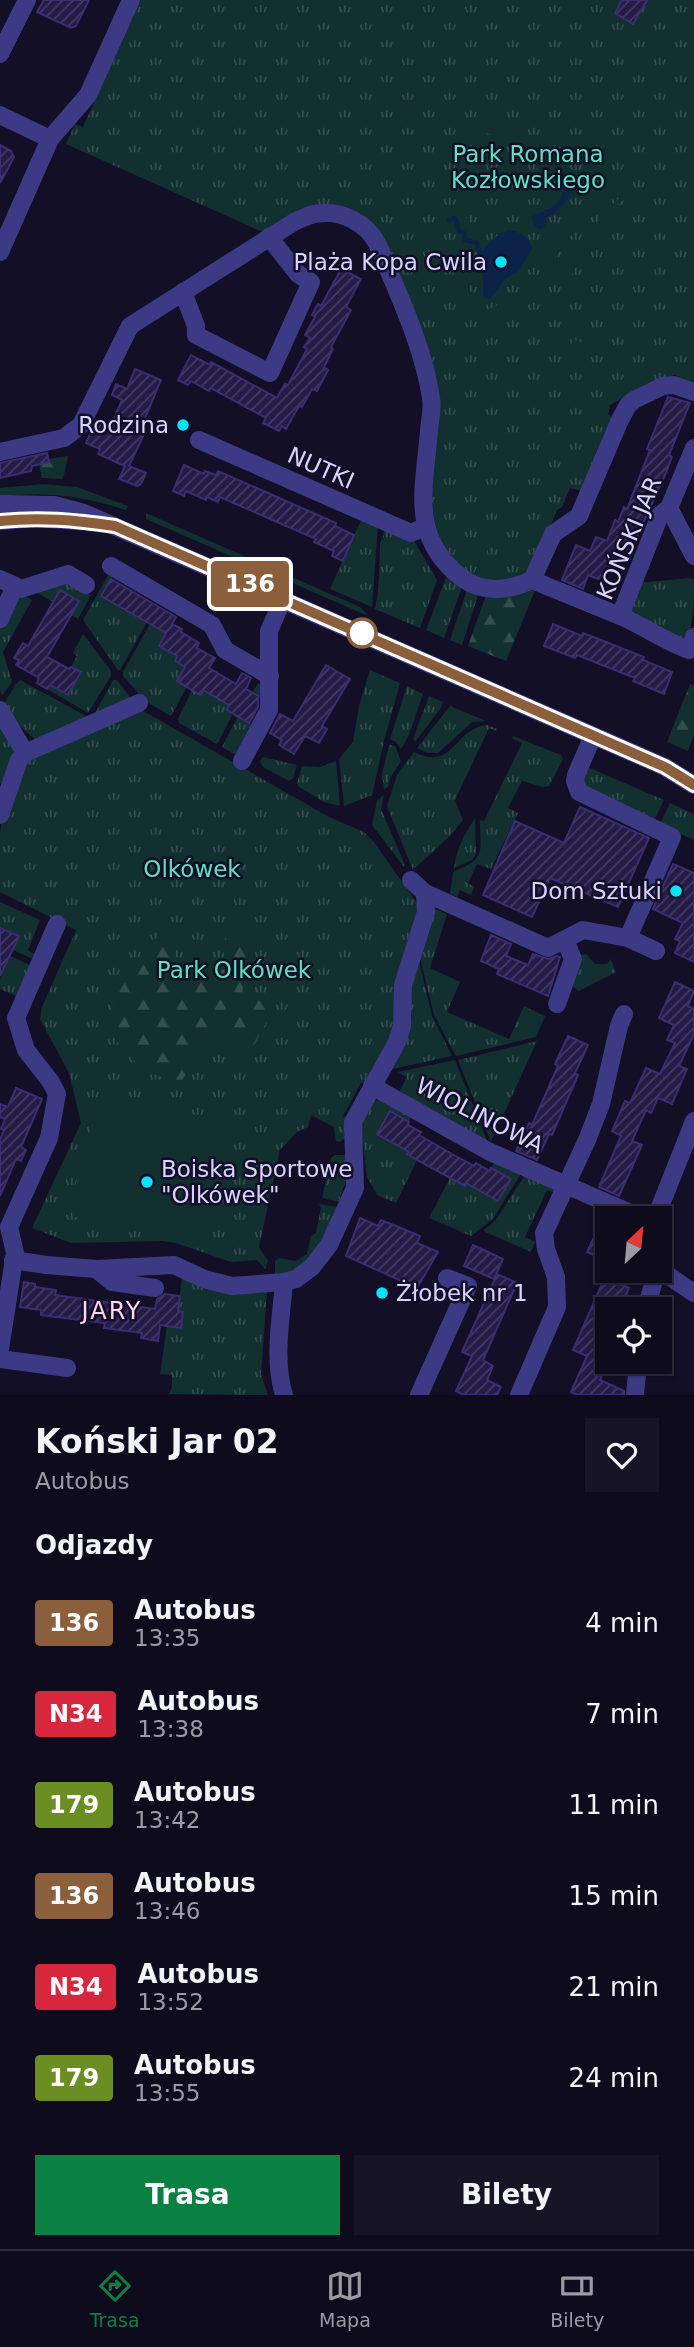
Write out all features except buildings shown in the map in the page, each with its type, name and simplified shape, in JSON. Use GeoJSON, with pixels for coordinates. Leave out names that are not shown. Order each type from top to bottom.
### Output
{"type":"FeatureCollection","features":[{"type":"Feature","properties":{"kind":"street"},"geometry":{"type":"LineString","coordinates":[[0,54],[27,0]]}},
{"type":"Feature","properties":{"kind":"street"},"geometry":{"type":"LineString","coordinates":[[0,252],[50,139],[88,95],[131,0]]}},
{"type":"Feature","properties":{"kind":"street"},"geometry":{"type":"LineString","coordinates":[[0,115],[50,139]]}},
{"type":"Feature","properties":{"kind":"street"},"geometry":{"type":"LineString","coordinates":[[0,452],[64,438],[81,425],[130,326],[269,237],[294,222],[315,214],[331,214],[355,220],[376,240],[421,355],[432,401],[423,500],[425,527],[444,562],[475,586],[484,590],[496,590],[532,580],[553,534],[579,516],[628,405],[663,386],[674,385],[694,392]]}},
{"type":"Feature","properties":{"kind":"street"},"geometry":{"type":"LineString","coordinates":[[183,292],[196,326],[196,335],[270,373],[311,282],[298,274],[269,237]]}},
{"type":"Feature","properties":{"kind":"street","name":"NUTKI"},"geometry":{"type":"LineString","coordinates":[[199,440],[411,533],[425,527]]}},
{"type":"Feature","properties":{"kind":"street","name":"KOŃSKI JAR"},"geometry":{"type":"LineString","coordinates":[[691,644],[663,639],[644,626],[620,616],[660,515],[669,508],[694,448]]}},
{"type":"Feature","properties":{"kind":"street"},"geometry":{"type":"LineString","coordinates":[[0,504],[54,505],[84,513],[665,767],[694,775]]}},
{"type":"Feature","properties":{"kind":"street"},"geometry":{"type":"LineString","coordinates":[[669,508],[694,555]]}},
{"type":"Feature","properties":{"kind":"street"},"geometry":{"type":"LineString","coordinates":[[0,521],[64,519],[115,526]]}},
{"type":"Feature","properties":{"kind":"street"},"geometry":{"type":"LineString","coordinates":[[111,566],[212,625],[225,650],[270,676]]}},
{"type":"Feature","properties":{"kind":"street"},"geometry":{"type":"LineString","coordinates":[[0,618],[7,582],[21,589],[68,574],[86,585]]}},
{"type":"Feature","properties":{"kind":"street"},"geometry":{"type":"LineString","coordinates":[[532,580],[620,616]]}},
{"type":"Feature","properties":{"kind":"street"},"geometry":{"type":"LineString","coordinates":[[242,761],[270,710],[269,631],[283,599]]}},
{"type":"Feature","properties":{"kind":"street"},"geometry":{"type":"LineString","coordinates":[[0,815],[19,761],[25,753],[139,703]]}},
{"type":"Feature","properties":{"kind":"street"},"geometry":{"type":"LineString","coordinates":[[0,710],[25,753]]}},
{"type":"Feature","properties":{"kind":"street"},"geometry":{"type":"LineString","coordinates":[[593,736],[576,775],[579,792],[672,837],[628,939]]}},
{"type":"Feature","properties":{"kind":"street"},"geometry":{"type":"LineString","coordinates":[[665,767],[694,785]]}},
{"type":"Feature","properties":{"kind":"street"},"geometry":{"type":"LineString","coordinates":[[411,880],[425,893],[548,948],[583,930],[628,939],[656,951]]}},
{"type":"Feature","properties":{"kind":"street"},"geometry":{"type":"LineString","coordinates":[[9,1254],[46,1265],[96,1269],[174,1265],[204,1279],[232,1286],[284,1282],[305,1274],[321,1257],[353,1195],[356,1169],[353,1122],[397,1042],[402,1026],[402,985],[426,912],[425,893]]}},
{"type":"Feature","properties":{"kind":"street"},"geometry":{"type":"LineString","coordinates":[[0,1349],[9,1254],[4,1227],[50,1138],[57,1094],[26,1050],[16,1018],[57,924]]}},
{"type":"Feature","properties":{"kind":"street"},"geometry":{"type":"LineString","coordinates":[[557,1004],[573,959],[565,940]]}},
{"type":"Feature","properties":{"kind":"street"},"geometry":{"type":"LineString","coordinates":[[519,1395],[557,1307],[556,1277],[546,1249],[544,1233],[601,1104],[624,1014]]}},
{"type":"Feature","properties":{"kind":"street","name":"WIOLINOWA"},"geometry":{"type":"LineString","coordinates":[[372,1086],[490,1152],[614,1206]]}},
{"type":"Feature","properties":{"kind":"street"},"geometry":{"type":"LineString","coordinates":[[660,1206],[694,1121]]}},
{"type":"Feature","properties":{"kind":"street"},"geometry":{"type":"LineString","coordinates":[[96,1269],[112,1282],[155,1288]]}},
{"type":"Feature","properties":{"kind":"street"},"geometry":{"type":"LineString","coordinates":[[419,1395],[468,1286],[447,1278]]}},
{"type":"Feature","properties":{"kind":"street"},"geometry":{"type":"LineString","coordinates":[[672,1279],[694,1293]]}},
{"type":"Feature","properties":{"kind":"street"},"geometry":{"type":"LineString","coordinates":[[284,1282],[277,1362],[284,1395]]}},
{"type":"Feature","properties":{"kind":"street"},"geometry":{"type":"LineString","coordinates":[[0,1359],[67,1368]]}},
{"type":"Feature","properties":{"kind":"street"},"geometry":{"type":"LineString","coordinates":[[635,1395],[637,1374]]}},
{"type":"Feature","properties":{"kind":"green space","name":"Park Romana Kozłowskiego"},"geometry":{"type":"Polygon","coordinates":[[[141,0],[694,0],[694,384],[675,375],[649,383],[610,405],[608,414],[614,419],[585,492],[570,488],[562,507],[557,510],[531,572],[497,586],[466,575],[430,531],[429,364],[354,214],[267,234],[66,144],[75,124],[83,127],[141,0]]]}},
{"type":"Feature","properties":{"kind":"green space"},"geometry":{"type":"Polygon","coordinates":[[[489,123],[525,141],[519,147],[513,147],[497,136],[481,132],[489,123]]]}},
{"type":"Feature","properties":{"kind":"green space"},"geometry":{"type":"Polygon","coordinates":[[[479,138],[484,147],[485,159],[467,173],[462,171],[479,138]]]}},
{"type":"Feature","properties":{"kind":"green space"},"geometry":{"type":"Polygon","coordinates":[[[535,146],[558,159],[552,168],[540,176],[535,163],[535,146]]]}},
{"type":"Feature","properties":{"kind":"green space"},"geometry":{"type":"Polygon","coordinates":[[[568,168],[573,174],[570,176],[565,172],[559,173],[549,194],[542,195],[532,190],[520,200],[511,190],[523,183],[543,186],[558,170],[568,168]]]}},
{"type":"Feature","properties":{"kind":"green space"},"geometry":{"type":"Polygon","coordinates":[[[503,169],[525,177],[506,184],[498,180],[484,181],[475,177],[486,171],[503,169]]]}},
{"type":"Feature","properties":{"kind":"green space"},"geometry":{"type":"Polygon","coordinates":[[[596,185],[615,193],[597,191],[579,214],[574,231],[547,268],[559,275],[557,279],[537,269],[596,185]]]}},
{"type":"Feature","properties":{"kind":"green space"},"geometry":{"type":"Polygon","coordinates":[[[622,195],[628,197],[612,208],[567,282],[562,282],[600,217],[622,195]]]}},
{"type":"Feature","properties":{"kind":"green space"},"geometry":{"type":"Polygon","coordinates":[[[455,211],[468,219],[476,231],[483,226],[485,230],[479,240],[467,237],[467,231],[461,228],[458,219],[451,214],[455,211]]]}},
{"type":"Feature","properties":{"kind":"green space"},"geometry":{"type":"Polygon","coordinates":[[[452,279],[472,293],[477,316],[496,306],[505,297],[513,300],[493,318],[482,320],[471,312],[452,279]]]}},
{"type":"Feature","properties":{"kind":"green space"},"geometry":{"type":"Polygon","coordinates":[[[573,339],[591,346],[584,362],[567,355],[573,339]]]}},
{"type":"Feature","properties":{"kind":"green space"},"geometry":{"type":"Polygon","coordinates":[[[525,418],[523,440],[512,481],[475,579],[472,578],[496,520],[525,418]]]}},
{"type":"Feature","properties":{"kind":"green space"},"geometry":{"type":"Polygon","coordinates":[[[68,456],[63,479],[42,478],[39,464],[49,462],[48,459],[68,456]]]}},
{"type":"Feature","properties":{"kind":"green space"},"geometry":{"type":"Polygon","coordinates":[[[43,484],[77,487],[128,506],[126,510],[79,498],[48,495],[0,497],[0,488],[43,484]]]}},
{"type":"Feature","properties":{"kind":"green space"},"geometry":{"type":"Polygon","coordinates":[[[146,513],[360,607],[368,616],[146,519],[146,513]]]}},
{"type":"Feature","properties":{"kind":"green space"},"geometry":{"type":"Polygon","coordinates":[[[362,518],[378,524],[372,607],[330,589],[362,518]]]}},
{"type":"Feature","properties":{"kind":"green space"},"geometry":{"type":"Polygon","coordinates":[[[384,527],[413,539],[437,580],[420,628],[375,609],[379,585],[380,543],[384,527]]]}},
{"type":"Feature","properties":{"kind":"green space"},"geometry":{"type":"Polygon","coordinates":[[[111,570],[112,577],[102,596],[147,622],[120,670],[83,620],[111,570]]]}},
{"type":"Feature","properties":{"kind":"green space"},"geometry":{"type":"Polygon","coordinates":[[[447,575],[463,584],[444,638],[426,630],[447,575]]]}},
{"type":"Feature","properties":{"kind":"green space"},"geometry":{"type":"Polygon","coordinates":[[[691,578],[694,580],[693,614],[687,638],[683,643],[624,614],[636,583],[691,578]]]}},
{"type":"Feature","properties":{"kind":"green space"},"geometry":{"type":"Polygon","coordinates":[[[64,580],[91,595],[78,619],[71,615],[79,601],[60,590],[53,602],[36,592],[64,580]]]}},
{"type":"Feature","properties":{"kind":"green space"},"geometry":{"type":"Polygon","coordinates":[[[468,587],[479,592],[462,645],[450,640],[468,587]]]}},
{"type":"Feature","properties":{"kind":"green space"},"geometry":{"type":"Polygon","coordinates":[[[536,588],[506,661],[468,646],[486,595],[536,588]]]}},
{"type":"Feature","properties":{"kind":"green space"},"geometry":{"type":"Polygon","coordinates":[[[16,592],[32,600],[3,652],[12,682],[2,696],[0,628],[16,592]]]}},
{"type":"Feature","properties":{"kind":"green space"},"geometry":{"type":"Polygon","coordinates":[[[150,624],[166,633],[159,646],[177,656],[185,667],[177,681],[187,687],[171,716],[145,701],[123,676],[150,624]]]}},
{"type":"Feature","properties":{"kind":"green space"},"geometry":{"type":"Polygon","coordinates":[[[83,634],[111,671],[111,676],[88,713],[47,689],[50,685],[68,694],[80,673],[71,667],[77,656],[73,653],[83,634]]]}},
{"type":"Feature","properties":{"kind":"green space"},"geometry":{"type":"Polygon","coordinates":[[[370,670],[400,683],[372,795],[344,806],[339,759],[353,742],[359,706],[370,670]]]}},
{"type":"Feature","properties":{"kind":"green space"},"geometry":{"type":"Polygon","coordinates":[[[20,680],[86,716],[79,726],[39,743],[15,722],[4,704],[20,680]]]}},
{"type":"Feature","properties":{"kind":"green space"},"geometry":{"type":"Polygon","coordinates":[[[113,680],[117,680],[130,697],[129,700],[92,719],[113,680]]]}},
{"type":"Feature","properties":{"kind":"green space"},"geometry":{"type":"Polygon","coordinates":[[[258,683],[266,688],[266,702],[240,753],[234,754],[222,747],[238,716],[251,724],[264,700],[252,693],[258,683]]]}},
{"type":"Feature","properties":{"kind":"green space"},"geometry":{"type":"Polygon","coordinates":[[[690,684],[694,685],[694,735],[688,751],[667,742],[690,684]]]}},
{"type":"Feature","properties":{"kind":"green space"},"geometry":{"type":"Polygon","coordinates":[[[407,686],[423,694],[401,749],[390,739],[407,686]]]}},
{"type":"Feature","properties":{"kind":"green space"},"geometry":{"type":"Polygon","coordinates":[[[192,690],[200,695],[203,690],[229,705],[233,714],[217,744],[179,723],[178,719],[192,690]]]}},
{"type":"Feature","properties":{"kind":"green space"},"geometry":{"type":"Polygon","coordinates":[[[429,696],[443,702],[415,742],[413,739],[429,696]]]}},
{"type":"Feature","properties":{"kind":"green space"},"geometry":{"type":"Polygon","coordinates":[[[450,706],[486,721],[472,722],[438,753],[428,753],[417,748],[450,706]]]}},
{"type":"Feature","properties":{"kind":"green space","name":"Park Olkówek"},"geometry":{"type":"Polygon","coordinates":[[[140,709],[329,817],[364,832],[419,906],[403,1016],[370,1082],[361,1083],[343,1116],[349,1120],[346,1137],[340,1142],[336,1141],[334,1127],[311,1115],[308,1127],[297,1132],[280,1150],[259,1247],[268,1261],[265,1269],[257,1260],[231,1262],[176,1243],[71,1243],[32,1228],[81,1123],[69,1073],[40,1019],[42,1007],[76,930],[0,892],[2,822],[24,763],[34,756],[140,709]]]}},
{"type":"Feature","properties":{"kind":"green space"},"geometry":{"type":"Polygon","coordinates":[[[0,718],[10,737],[13,751],[7,786],[0,783],[0,718]]]}},
{"type":"Feature","properties":{"kind":"green space"},"geometry":{"type":"Polygon","coordinates":[[[487,725],[497,729],[496,731],[489,728],[455,800],[463,820],[450,836],[413,870],[387,806],[397,775],[414,752],[427,757],[438,757],[467,733],[487,725]]]}},
{"type":"Feature","properties":{"kind":"green space"},"geometry":{"type":"Polygon","coordinates":[[[513,736],[561,755],[563,759],[549,786],[522,781],[508,808],[518,813],[491,869],[477,864],[468,883],[474,887],[471,895],[460,890],[457,897],[450,894],[453,872],[472,863],[479,853],[480,820],[484,821],[522,743],[512,738],[513,736]]]}},
{"type":"Feature","properties":{"kind":"green space"},"geometry":{"type":"Polygon","coordinates":[[[389,745],[395,746],[401,761],[390,778],[388,787],[384,789],[382,774],[389,745]]]}},
{"type":"Feature","properties":{"kind":"green space"},"geometry":{"type":"Polygon","coordinates":[[[263,757],[297,765],[293,778],[289,781],[263,767],[260,761],[263,757]]]}},
{"type":"Feature","properties":{"kind":"green space"},"geometry":{"type":"Polygon","coordinates":[[[336,761],[340,806],[324,802],[299,787],[297,783],[302,766],[320,767],[336,761]]]}},
{"type":"Feature","properties":{"kind":"green space"},"geometry":{"type":"Polygon","coordinates":[[[587,767],[664,800],[654,821],[590,792],[582,783],[587,767]]]}},
{"type":"Feature","properties":{"kind":"green space"},"geometry":{"type":"Polygon","coordinates":[[[384,794],[381,809],[404,867],[372,825],[377,801],[384,794]]]}},
{"type":"Feature","properties":{"kind":"green space"},"geometry":{"type":"Polygon","coordinates":[[[670,803],[694,814],[694,840],[660,824],[670,803]]]}},
{"type":"Feature","properties":{"kind":"green space"},"geometry":{"type":"Polygon","coordinates":[[[475,818],[476,854],[472,860],[454,868],[462,842],[475,818]]]}},
{"type":"Feature","properties":{"kind":"green space"},"geometry":{"type":"Polygon","coordinates":[[[0,902],[40,920],[28,950],[37,956],[35,960],[13,950],[19,936],[0,928],[0,902]]]}},
{"type":"Feature","properties":{"kind":"green space"},"geometry":{"type":"Polygon","coordinates":[[[434,908],[447,914],[430,968],[460,982],[447,1012],[509,1039],[524,1006],[545,1016],[536,1037],[456,1056],[434,1015],[419,954],[434,908]]]}},
{"type":"Feature","properties":{"kind":"green space"},"geometry":{"type":"Polygon","coordinates":[[[233,928],[249,935],[253,949],[246,966],[242,995],[260,1001],[272,1012],[253,1047],[236,1048],[229,1034],[214,1033],[202,1047],[181,1082],[145,1069],[126,1052],[104,1020],[122,987],[159,934],[173,935],[177,945],[175,959],[207,971],[214,972],[227,967],[223,946],[233,928]]]}},
{"type":"Feature","properties":{"kind":"green space"},"geometry":{"type":"Polygon","coordinates":[[[417,953],[432,1016],[452,1056],[388,1070],[408,1033],[412,1016],[406,990],[417,953]]]}},
{"type":"Feature","properties":{"kind":"green space"},"geometry":{"type":"Polygon","coordinates":[[[586,954],[595,964],[607,964],[611,959],[616,972],[579,991],[573,987],[577,956],[586,954]]]}},
{"type":"Feature","properties":{"kind":"green space"},"geometry":{"type":"Polygon","coordinates":[[[10,956],[32,966],[18,997],[0,989],[0,979],[10,956]]]}},
{"type":"Feature","properties":{"kind":"green space"},"geometry":{"type":"Polygon","coordinates":[[[537,1041],[491,1142],[458,1060],[537,1041]]]}},
{"type":"Feature","properties":{"kind":"green space"},"geometry":{"type":"Polygon","coordinates":[[[455,1060],[489,1146],[397,1096],[407,1077],[398,1072],[455,1060]]]}},
{"type":"Feature","properties":{"kind":"green space","name":"Boiska Sportowe \"Olkówek\""},"geometry":{"type":"Polygon","coordinates":[[[100,1093],[230,1124],[201,1246],[72,1216],[75,1202],[72,1200],[100,1093]]]}},
{"type":"Feature","properties":{"kind":"green space"},"geometry":{"type":"Polygon","coordinates":[[[376,1100],[389,1102],[412,1114],[409,1122],[390,1111],[377,1133],[409,1152],[408,1154],[417,1160],[396,1203],[377,1195],[367,1177],[360,1120],[376,1100]]]}},
{"type":"Feature","properties":{"kind":"green space"},"geometry":{"type":"Polygon","coordinates":[[[345,1155],[348,1173],[339,1202],[322,1198],[331,1158],[345,1155]]]}},
{"type":"Feature","properties":{"kind":"green space"},"geometry":{"type":"Polygon","coordinates":[[[497,1159],[522,1172],[493,1219],[471,1236],[429,1218],[450,1178],[464,1186],[466,1183],[498,1201],[511,1179],[491,1168],[497,1159]]]}},
{"type":"Feature","properties":{"kind":"green space"},"geometry":{"type":"Polygon","coordinates":[[[525,1175],[559,1189],[557,1194],[547,1190],[525,1237],[535,1242],[531,1252],[483,1231],[495,1221],[525,1175]]]}},
{"type":"Feature","properties":{"kind":"green space"},"geometry":{"type":"Polygon","coordinates":[[[319,1204],[338,1207],[320,1246],[295,1273],[275,1278],[275,1261],[279,1258],[296,1261],[307,1254],[311,1236],[316,1233],[321,1208],[319,1204]]]}},
{"type":"Feature","properties":{"kind":"green space"},"geometry":{"type":"Polygon","coordinates":[[[182,1276],[215,1291],[267,1291],[261,1374],[268,1395],[169,1394],[172,1375],[160,1374],[167,1326],[180,1328],[183,1312],[178,1311],[182,1276]]]}},
{"type":"Feature","properties":{"kind":"water"},"geometry":{"type":"Polygon","coordinates":[[[576,175],[580,182],[565,202],[546,218],[542,229],[534,227],[532,217],[554,206],[570,183],[571,177],[576,175]]]}},
{"type":"Feature","properties":{"kind":"water","name":"Plaża Kopa Cwila"},"geometry":{"type":"Polygon","coordinates":[[[509,230],[524,236],[532,248],[518,272],[506,278],[491,298],[487,299],[483,297],[483,277],[477,261],[490,242],[509,230]]]}},
{"type":"Feature","properties":{"kind":"waterway"},"geometry":{"type":"LineString","coordinates":[[449,220],[456,220],[465,240],[477,243],[480,254]]}},
{"type":"Feature","properties":{"kind":"bus line","name":"136"},"geometry":{"type":"LineString","coordinates":[[0,521],[64,519],[115,526],[665,767],[694,785]]}},
{"type":"Feature","properties":{"kind":"place","name":"Plaża Kopa Cwila"},"geometry":{"type":"Point","coordinates":[501,262]}},
{"type":"Feature","properties":{"kind":"place","name":"Rodzina"},"geometry":{"type":"Point","coordinates":[183,425]}},
{"type":"Feature","properties":{"kind":"place","name":"Dom Sztuki"},"geometry":{"type":"Point","coordinates":[676,891]}},
{"type":"Feature","properties":{"kind":"place","name":"Boiska Sportowe \"Olkówek\""},"geometry":{"type":"Point","coordinates":[147,1182]}},
{"type":"Feature","properties":{"kind":"place","name":"Żłobek nr 1"},"geometry":{"type":"Point","coordinates":[382,1293]}},
{"type":"Feature","properties":{"kind":"district","name":"JARY"},"geometry":{"type":"Point","coordinates":[112,1311]}},
{"type":"Feature","properties":{"kind":"park label","name":"Olkówek"},"geometry":{"type":"Point","coordinates":[192,869]}}]}
